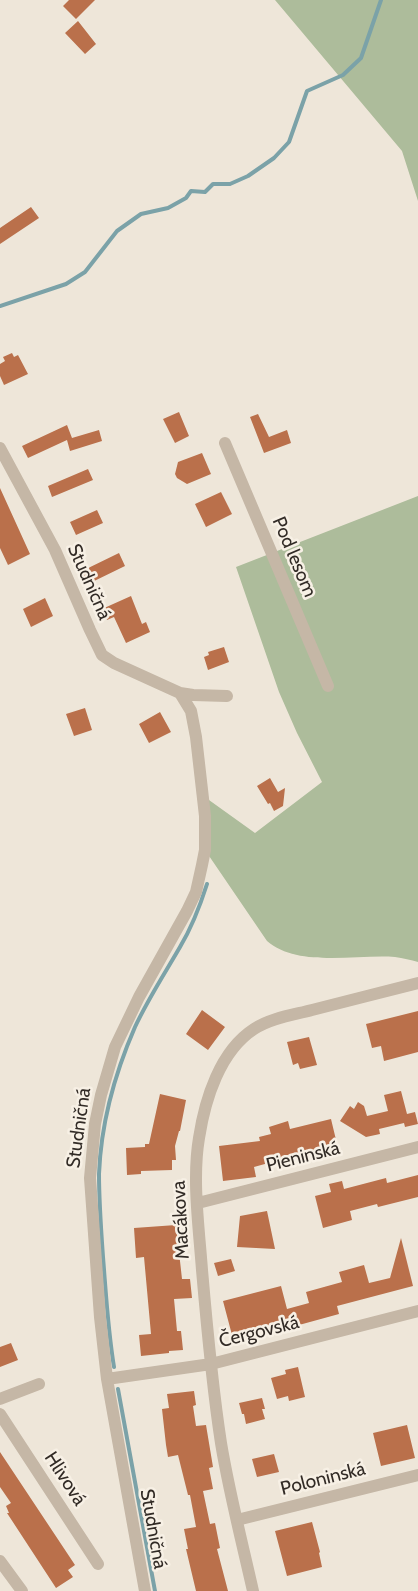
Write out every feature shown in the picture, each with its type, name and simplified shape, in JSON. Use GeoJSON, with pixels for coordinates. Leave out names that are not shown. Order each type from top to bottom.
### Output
{"type":"FeatureCollection","features":[{"type":"Feature","properties":{"kind":"street","name":"Pod lesom"},"geometry":{"type":"LineString","coordinates":[[225,442],[328,686]]}},
{"type":"Feature","properties":{"kind":"street","name":"Studničná"},"geometry":{"type":"LineString","coordinates":[[0,448],[55,550],[102,654],[114,664],[180,693],[193,696],[227,696]]}},
{"type":"Feature","properties":{"kind":"street","name":"Studničná"},"geometry":{"type":"LineString","coordinates":[[145,1591],[108,1379],[100,1317],[90,1178],[95,1124],[115,1047],[139,997],[196,892],[205,850],[205,816],[196,737],[190,712],[180,693]]}},
{"type":"Feature","properties":{"kind":"street","name":"Macákova"},"geometry":{"type":"LineString","coordinates":[[252,1591],[222,1445],[210,1364],[198,1203],[197,1160],[198,1139],[205,1110],[225,1060],[254,1029],[266,1023],[418,983]]}},
{"type":"Feature","properties":{"kind":"street","name":"Pieninská"},"geometry":{"type":"LineString","coordinates":[[198,1203],[418,1147]]}},
{"type":"Feature","properties":{"kind":"street","name":"Čergovská"},"geometry":{"type":"LineString","coordinates":[[108,1379],[210,1364],[418,1311]]}},
{"type":"Feature","properties":{"kind":"street"},"geometry":{"type":"LineString","coordinates":[[0,1400],[39,1384]]}},
{"type":"Feature","properties":{"kind":"street","name":"Hlivová"},"geometry":{"type":"LineString","coordinates":[[0,1414],[98,1564]]}},
{"type":"Feature","properties":{"kind":"street","name":"Poloninská"},"geometry":{"type":"LineString","coordinates":[[237,1520],[418,1475]]}},
{"type":"Feature","properties":{"kind":"street"},"geometry":{"type":"LineString","coordinates":[[0,1561],[22,1591]]}},
{"type":"Feature","properties":{"kind":"green space"},"geometry":{"type":"Polygon","coordinates":[[[275,0],[418,0],[418,201],[402,151],[275,0]]]}},
{"type":"Feature","properties":{"kind":"green space"},"geometry":{"type":"Polygon","coordinates":[[[418,496],[418,962],[395,957],[328,958],[295,954],[280,949],[267,941],[205,850],[202,795],[255,833],[322,782],[279,692],[236,567],[418,496]]]}},
{"type":"Feature","properties":{"kind":"building"},"geometry":{"type":"Polygon","coordinates":[[[69,0],[95,0],[76,19],[63,6],[69,0]]]}},
{"type":"Feature","properties":{"kind":"building"},"geometry":{"type":"Polygon","coordinates":[[[78,21],[96,44],[85,54],[65,33],[78,21]]]}},
{"type":"Feature","properties":{"kind":"building"},"geometry":{"type":"Polygon","coordinates":[[[31,207],[39,218],[0,244],[0,228],[31,207]]]}},
{"type":"Feature","properties":{"kind":"building"},"geometry":{"type":"Polygon","coordinates":[[[12,353],[14,357],[18,355],[28,374],[4,385],[0,376],[0,364],[5,361],[3,357],[12,353]]]}},
{"type":"Feature","properties":{"kind":"building"},"geometry":{"type":"Polygon","coordinates":[[[179,412],[189,436],[175,443],[163,419],[179,412]]]}},
{"type":"Feature","properties":{"kind":"building"},"geometry":{"type":"Polygon","coordinates":[[[258,414],[269,437],[287,430],[291,443],[264,453],[250,417],[258,414]]]}},
{"type":"Feature","properties":{"kind":"building"},"geometry":{"type":"Polygon","coordinates":[[[67,425],[72,438],[99,430],[102,441],[70,451],[67,440],[28,458],[22,446],[67,425]]]}},
{"type":"Feature","properties":{"kind":"building"},"geometry":{"type":"Polygon","coordinates":[[[202,453],[211,474],[187,484],[177,478],[175,474],[178,462],[202,453]]]}},
{"type":"Feature","properties":{"kind":"building"},"geometry":{"type":"Polygon","coordinates":[[[88,469],[93,480],[52,497],[48,486],[88,469]]]}},
{"type":"Feature","properties":{"kind":"building"},"geometry":{"type":"Polygon","coordinates":[[[0,488],[30,554],[8,565],[0,548],[0,488]]]}},
{"type":"Feature","properties":{"kind":"building"},"geometry":{"type":"Polygon","coordinates":[[[221,492],[232,514],[206,527],[195,504],[221,492]]]}},
{"type":"Feature","properties":{"kind":"building"},"geometry":{"type":"Polygon","coordinates":[[[97,510],[103,523],[76,535],[70,522],[97,510]]]}},
{"type":"Feature","properties":{"kind":"building"},"geometry":{"type":"Polygon","coordinates":[[[119,553],[125,566],[86,585],[80,572],[119,553]]]}},
{"type":"Feature","properties":{"kind":"building"},"geometry":{"type":"Polygon","coordinates":[[[131,596],[142,624],[146,622],[150,632],[126,643],[114,617],[107,620],[102,609],[131,596]]]}},
{"type":"Feature","properties":{"kind":"building"},"geometry":{"type":"Polygon","coordinates":[[[45,598],[53,616],[31,627],[23,609],[45,598]]]}},
{"type":"Feature","properties":{"kind":"building"},"geometry":{"type":"Polygon","coordinates":[[[224,647],[229,662],[208,670],[204,657],[209,655],[208,652],[224,647]]]}},
{"type":"Feature","properties":{"kind":"building"},"geometry":{"type":"Polygon","coordinates":[[[85,708],[92,730],[74,736],[66,714],[85,708]]]}},
{"type":"Feature","properties":{"kind":"building"},"geometry":{"type":"Polygon","coordinates":[[[160,712],[171,732],[149,743],[139,724],[160,712]]]}},
{"type":"Feature","properties":{"kind":"building"},"geometry":{"type":"Polygon","coordinates":[[[270,778],[278,792],[285,788],[283,806],[274,811],[257,786],[270,778]]]}},
{"type":"Feature","properties":{"kind":"building"},"geometry":{"type":"Polygon","coordinates":[[[202,1010],[225,1027],[208,1050],[186,1034],[202,1010]]]}},
{"type":"Feature","properties":{"kind":"building"},"geometry":{"type":"Polygon","coordinates":[[[418,1011],[418,1052],[384,1061],[381,1046],[372,1048],[366,1024],[418,1011]]]}},
{"type":"Feature","properties":{"kind":"building"},"geometry":{"type":"Polygon","coordinates":[[[309,1037],[317,1065],[300,1069],[298,1063],[293,1065],[287,1042],[309,1037]]]}},
{"type":"Feature","properties":{"kind":"building"},"geometry":{"type":"Polygon","coordinates":[[[401,1091],[407,1114],[415,1112],[418,1124],[405,1127],[404,1123],[379,1129],[380,1134],[366,1137],[340,1121],[350,1106],[354,1109],[358,1102],[364,1106],[367,1116],[388,1111],[384,1095],[401,1091]]]}},
{"type":"Feature","properties":{"kind":"building"},"geometry":{"type":"Polygon","coordinates":[[[160,1094],[186,1100],[175,1146],[176,1160],[172,1160],[172,1170],[141,1171],[141,1174],[127,1175],[126,1148],[145,1147],[145,1144],[149,1144],[160,1094]]]}},
{"type":"Feature","properties":{"kind":"building"},"geometry":{"type":"Polygon","coordinates":[[[331,1119],[337,1144],[254,1167],[256,1177],[223,1181],[219,1146],[260,1141],[259,1137],[271,1134],[269,1127],[288,1121],[290,1129],[331,1119]]]}},
{"type":"Feature","properties":{"kind":"building"},"geometry":{"type":"Polygon","coordinates":[[[418,1175],[418,1197],[378,1207],[377,1204],[350,1211],[352,1220],[323,1228],[315,1196],[331,1192],[329,1184],[342,1181],[344,1189],[386,1178],[387,1183],[418,1175]]]}},
{"type":"Feature","properties":{"kind":"building"},"geometry":{"type":"Polygon","coordinates":[[[267,1211],[275,1249],[237,1247],[240,1216],[267,1211]]]}},
{"type":"Feature","properties":{"kind":"building"},"geometry":{"type":"Polygon","coordinates":[[[176,1225],[182,1279],[190,1279],[192,1298],[174,1299],[177,1331],[181,1331],[183,1350],[141,1356],[139,1335],[151,1334],[144,1257],[136,1258],[134,1228],[176,1225]]]}},
{"type":"Feature","properties":{"kind":"building"},"geometry":{"type":"Polygon","coordinates":[[[401,1238],[413,1286],[337,1306],[339,1314],[299,1325],[297,1319],[232,1335],[223,1301],[281,1286],[287,1309],[309,1303],[306,1292],[342,1282],[339,1272],[364,1265],[369,1283],[390,1278],[401,1238]]]}},
{"type":"Feature","properties":{"kind":"building"},"geometry":{"type":"Polygon","coordinates":[[[231,1259],[235,1271],[218,1276],[214,1263],[231,1259]]]}},
{"type":"Feature","properties":{"kind":"building"},"geometry":{"type":"Polygon","coordinates":[[[11,1343],[18,1360],[0,1367],[0,1347],[11,1343]]]}},
{"type":"Feature","properties":{"kind":"building"},"geometry":{"type":"Polygon","coordinates":[[[298,1367],[305,1397],[289,1401],[288,1396],[277,1399],[271,1378],[286,1374],[285,1370],[298,1367]]]}},
{"type":"Feature","properties":{"kind":"building"},"geometry":{"type":"Polygon","coordinates":[[[194,1391],[196,1405],[193,1406],[196,1426],[206,1425],[213,1467],[209,1468],[213,1489],[203,1491],[210,1524],[215,1523],[220,1548],[217,1549],[228,1591],[196,1591],[186,1549],[188,1549],[184,1529],[196,1527],[190,1495],[188,1495],[178,1455],[168,1457],[162,1409],[169,1408],[167,1394],[194,1391]]]}},
{"type":"Feature","properties":{"kind":"building"},"geometry":{"type":"Polygon","coordinates":[[[262,1398],[265,1409],[262,1409],[265,1419],[246,1424],[239,1403],[262,1398]]]}},
{"type":"Feature","properties":{"kind":"building"},"geometry":{"type":"Polygon","coordinates":[[[407,1425],[415,1458],[381,1466],[373,1433],[407,1425]]]}},
{"type":"Feature","properties":{"kind":"building"},"geometry":{"type":"Polygon","coordinates":[[[0,1452],[75,1565],[68,1570],[73,1577],[56,1588],[7,1513],[9,1513],[6,1506],[11,1503],[0,1487],[0,1452]]]}},
{"type":"Feature","properties":{"kind":"building"},"geometry":{"type":"Polygon","coordinates":[[[274,1454],[279,1472],[257,1477],[252,1459],[274,1454]]]}},
{"type":"Feature","properties":{"kind":"building"},"geometry":{"type":"Polygon","coordinates":[[[312,1522],[322,1567],[287,1576],[275,1531],[312,1522]]]}},
{"type":"Feature","properties":{"kind":"waterway"},"geometry":{"type":"LineString","coordinates":[[0,306],[66,284],[85,272],[117,231],[141,214],[168,208],[186,198],[191,191],[205,192],[213,184],[230,184],[248,176],[274,158],[289,142],[307,91],[343,75],[361,58],[381,0]]}},
{"type":"Feature","properties":{"kind":"waterway"},"geometry":{"type":"LineString","coordinates":[[114,1367],[107,1312],[99,1195],[100,1155],[106,1117],[115,1080],[135,1027],[188,932],[207,884]]}},
{"type":"Feature","properties":{"kind":"waterway"},"geometry":{"type":"LineString","coordinates":[[118,1389],[155,1591]]}}]}
